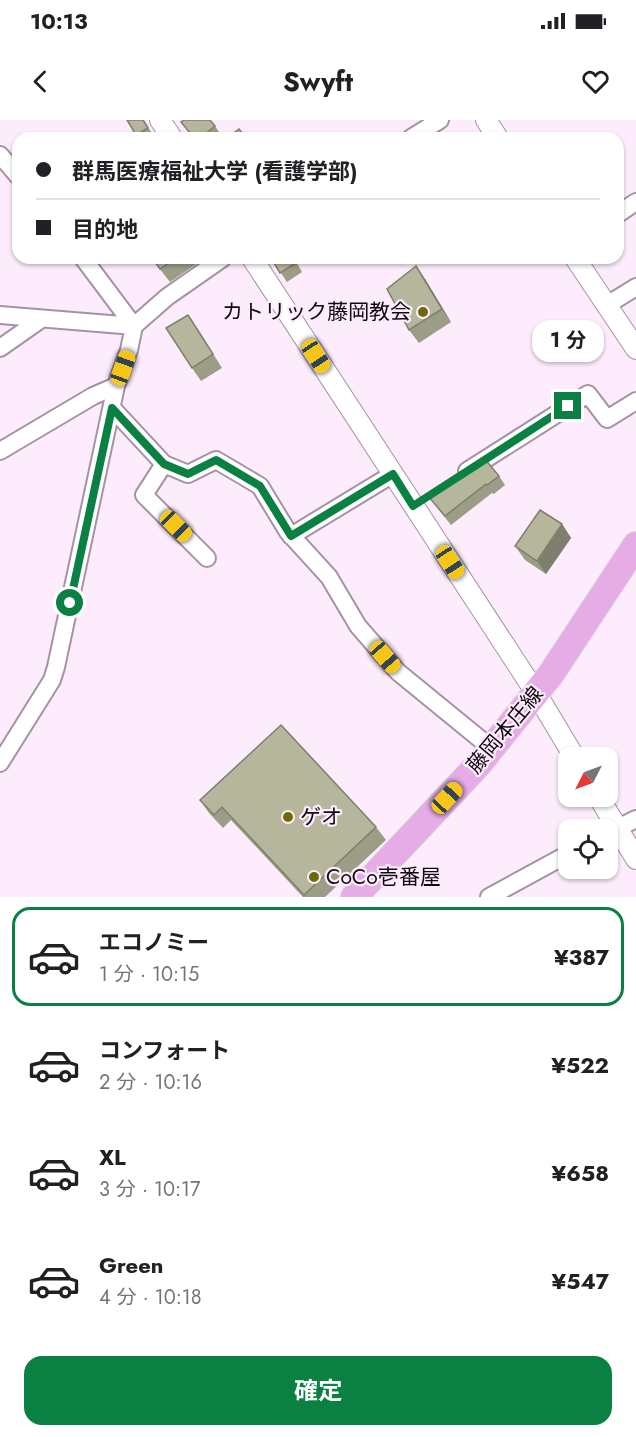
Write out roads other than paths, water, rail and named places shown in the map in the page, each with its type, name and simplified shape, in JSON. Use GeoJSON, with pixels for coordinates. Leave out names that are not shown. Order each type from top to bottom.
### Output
{"type":"FeatureCollection","features":[{"type":"Feature","properties":{"kind":"main road","name":"藤岡本庄線"},"geometry":{"type":"LineString","coordinates":[[354,897],[478,765],[536,693],[636,545]]}},
{"type":"Feature","properties":{"kind":"street"},"geometry":{"type":"LineString","coordinates":[[421,132],[440,120]]}},
{"type":"Feature","properties":{"kind":"street"},"geometry":{"type":"LineString","coordinates":[[0,155],[12,169]]}},
{"type":"Feature","properties":{"kind":"street"},"geometry":{"type":"LineString","coordinates":[[88,264],[134,326]]}},
{"type":"Feature","properties":{"kind":"street"},"geometry":{"type":"LineString","coordinates":[[0,763],[52,680],[56,668],[116,386],[129,350],[134,326],[167,297],[214,264]]}},
{"type":"Feature","properties":{"kind":"street"},"geometry":{"type":"LineString","coordinates":[[256,264],[393,474],[418,503],[568,747]]}},
{"type":"Feature","properties":{"kind":"street"},"geometry":{"type":"LineString","coordinates":[[579,264],[636,349]]}},
{"type":"Feature","properties":{"kind":"street"},"geometry":{"type":"LineString","coordinates":[[607,305],[636,287]]}},
{"type":"Feature","properties":{"kind":"street"},"geometry":{"type":"LineString","coordinates":[[0,315],[134,326]]}},
{"type":"Feature","properties":{"kind":"street"},"geometry":{"type":"LineString","coordinates":[[0,348],[40,320]]}},
{"type":"Feature","properties":{"kind":"street"},"geometry":{"type":"LineString","coordinates":[[0,451],[93,396],[116,386]]}},
{"type":"Feature","properties":{"kind":"street"},"geometry":{"type":"LineString","coordinates":[[452,481],[588,394],[608,419],[636,401]]}},
{"type":"Feature","properties":{"kind":"street"},"geometry":{"type":"LineString","coordinates":[[112,408],[164,464],[188,474],[216,460],[260,486],[291,536],[329,577],[358,626],[398,672],[491,748]]}},
{"type":"Feature","properties":{"kind":"street"},"geometry":{"type":"LineString","coordinates":[[164,464],[144,495],[207,558]]}},
{"type":"Feature","properties":{"kind":"street"},"geometry":{"type":"LineString","coordinates":[[291,536],[393,474]]}},
{"type":"Feature","properties":{"kind":"street"},"geometry":{"type":"LineString","coordinates":[[618,828],[636,819]]}},
{"type":"Feature","properties":{"kind":"street"},"geometry":{"type":"LineString","coordinates":[[618,838],[636,859]]}},
{"type":"Feature","properties":{"kind":"street"},"geometry":{"type":"LineString","coordinates":[[489,897],[558,859]]}},
{"type":"Feature","properties":{"kind":"place","name":"カトリック藤岡教会"},"geometry":{"type":"Point","coordinates":[423,312]}},
{"type":"Feature","properties":{"kind":"place","name":"ゲオ"},"geometry":{"type":"Point","coordinates":[288,817]}},
{"type":"Feature","properties":{"kind":"place","name":"CoCo壱番屋"},"geometry":{"type":"Point","coordinates":[314,877]}}]}
